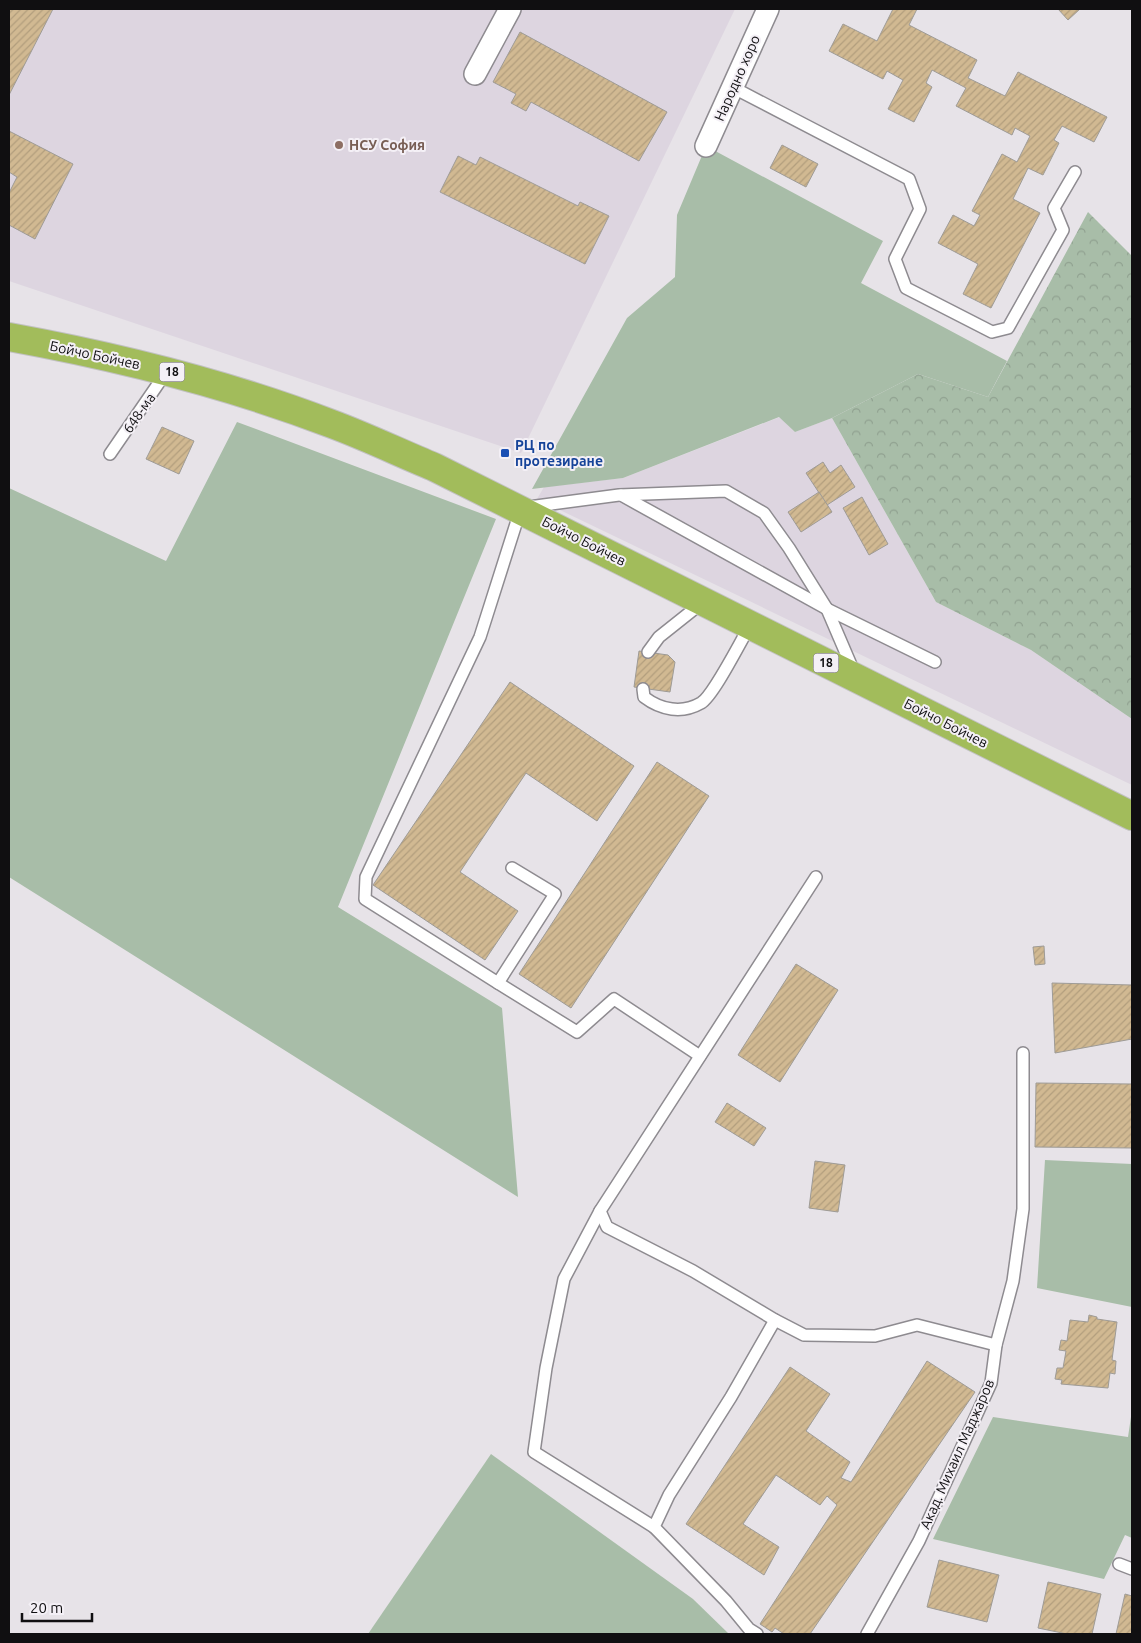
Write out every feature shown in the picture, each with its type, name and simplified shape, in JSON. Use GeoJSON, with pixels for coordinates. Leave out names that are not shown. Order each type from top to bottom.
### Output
{"type":"FeatureCollection","features":[{"type":"Feature","properties":{"kind":"highway","name":"Бойчо Бойчев"},"geometry":{"type":"LineString","coordinates":[[9,337],[167,371],[332,424],[434,467],[521,508],[1132,816]]}},
{"type":"Feature","properties":{"kind":"street"},"geometry":{"type":"LineString","coordinates":[[475,74],[510,9]]}},
{"type":"Feature","properties":{"kind":"street","name":"Народно хоро"},"geometry":{"type":"LineString","coordinates":[[706,146],[734,88],[768,9]]}},
{"type":"Feature","properties":{"kind":"lane"},"geometry":{"type":"LineString","coordinates":[[734,88],[909,179],[920,210],[895,259],[906,288],[992,332],[1008,328],[1063,230],[1054,208],[1074,172]]}},
{"type":"Feature","properties":{"kind":"lane","name":"648-ма"},"geometry":{"type":"LineString","coordinates":[[110,454],[167,371]]}},
{"type":"Feature","properties":{"kind":"lane"},"geometry":{"type":"LineString","coordinates":[[700,1056],[614,999],[577,1032],[365,899],[366,878],[480,638],[521,508],[619,494],[726,491],[764,512],[827,609],[857,678]]}},
{"type":"Feature","properties":{"kind":"lane"},"geometry":{"type":"LineString","coordinates":[[619,494],[827,609],[935,662]]}},
{"type":"Feature","properties":{"kind":"lane"},"geometry":{"type":"LineString","coordinates":[[648,652],[659,637],[704,601]]}},
{"type":"Feature","properties":{"kind":"lane"},"geometry":{"type":"LineString","coordinates":[[643,689],[644,697],[653,704],[679,711],[702,702],[750,624]]}},
{"type":"Feature","properties":{"kind":"lane"},"geometry":{"type":"LineString","coordinates":[[498,982],[555,894],[512,868]]}},
{"type":"Feature","properties":{"kind":"lane"},"geometry":{"type":"LineString","coordinates":[[757,1634],[749,1629],[726,1601],[654,1527],[534,1452],[546,1368],[564,1279],[600,1211],[816,877]]}},
{"type":"Feature","properties":{"kind":"lane","name":"Акад. Михаил Маджаров"},"geometry":{"type":"LineString","coordinates":[[867,1634],[919,1541],[991,1383],[996,1345],[1013,1281],[1023,1209],[1023,1054]]}},
{"type":"Feature","properties":{"kind":"lane"},"geometry":{"type":"LineString","coordinates":[[600,1211],[607,1227],[693,1270],[775,1320],[804,1335],[875,1336],[917,1325],[996,1345]]}},
{"type":"Feature","properties":{"kind":"lane"},"geometry":{"type":"LineString","coordinates":[[654,1527],[669,1495],[731,1397],[775,1320]]}},
{"type":"Feature","properties":{"kind":"lane"},"geometry":{"type":"LineString","coordinates":[[1119,1564],[1132,1569]]}},
{"type":"Feature","properties":{"kind":"shaded area","name":"НСУ София"},"geometry":{"type":"Polygon","coordinates":[[[9,9],[735,9],[521,453],[9,281],[9,9]]]}},
{"type":"Feature","properties":{"kind":"shaded area"},"geometry":{"type":"Polygon","coordinates":[[[780,417],[795,432],[832,418],[936,602],[1031,650],[1132,719],[1132,785],[537,499],[544,487],[623,478],[780,417]]]}},
{"type":"Feature","properties":{"kind":"green space"},"geometry":{"type":"Polygon","coordinates":[[[706,146],[883,241],[861,283],[1007,361],[988,397],[918,374],[832,418],[795,432],[779,417],[623,478],[532,489],[627,318],[675,277],[677,215],[706,146]]]}},
{"type":"Feature","properties":{"kind":"green space"},"geometry":{"type":"Polygon","coordinates":[[[1088,212],[1132,256],[1132,719],[1031,650],[936,602],[832,418],[918,374],[988,397],[1088,212]]]}},
{"type":"Feature","properties":{"kind":"green space"},"geometry":{"type":"Polygon","coordinates":[[[237,422],[496,519],[338,907],[502,1008],[518,1197],[9,877],[9,488],[166,561],[237,422]]]}},
{"type":"Feature","properties":{"kind":"green space"},"geometry":{"type":"Polygon","coordinates":[[[1045,1160],[1132,1164],[1132,1307],[1037,1288],[1045,1160]]]}},
{"type":"Feature","properties":{"kind":"green space"},"geometry":{"type":"Polygon","coordinates":[[[1132,1410],[1132,1538],[1125,1535],[1104,1579],[933,1539],[993,1417],[1128,1437],[1132,1410]]]}},
{"type":"Feature","properties":{"kind":"green space"},"geometry":{"type":"Polygon","coordinates":[[[491,1454],[693,1599],[729,1634],[368,1634],[491,1454]]]}},
{"type":"Feature","properties":{"kind":"building"},"geometry":{"type":"Polygon","coordinates":[[[9,9],[53,9],[9,95],[9,9]]]}},
{"type":"Feature","properties":{"kind":"building"},"geometry":{"type":"Polygon","coordinates":[[[893,9],[917,9],[909,25],[977,60],[968,78],[1005,96],[1018,72],[1107,117],[1094,142],[1062,126],[1054,140],[1059,143],[1043,175],[1028,168],[1013,199],[1040,213],[991,308],[963,294],[978,264],[938,243],[953,215],[974,226],[980,215],[972,211],[1002,154],[1017,162],[1030,136],[1015,128],[1012,135],[956,106],[966,88],[932,70],[926,83],[932,87],[914,122],[888,109],[903,80],[887,71],[883,79],[829,51],[843,24],[877,41],[893,9]]]}},
{"type":"Feature","properties":{"kind":"building"},"geometry":{"type":"Polygon","coordinates":[[[1058,9],[1080,9],[1068,20],[1058,9]]]}},
{"type":"Feature","properties":{"kind":"building"},"geometry":{"type":"Polygon","coordinates":[[[520,32],[667,112],[639,161],[531,102],[526,111],[511,103],[516,94],[493,82],[520,32]]]}},
{"type":"Feature","properties":{"kind":"building"},"geometry":{"type":"Polygon","coordinates":[[[9,131],[73,164],[35,239],[9,225],[9,193],[17,177],[9,172],[9,131]]]}},
{"type":"Feature","properties":{"kind":"building"},"geometry":{"type":"Polygon","coordinates":[[[782,145],[818,164],[806,187],[770,168],[782,145]]]}},
{"type":"Feature","properties":{"kind":"building"},"geometry":{"type":"Polygon","coordinates":[[[458,156],[476,165],[480,157],[578,206],[580,202],[609,216],[585,264],[440,192],[458,156]]]}},
{"type":"Feature","properties":{"kind":"building"},"geometry":{"type":"Polygon","coordinates":[[[162,427],[194,441],[179,474],[146,459],[162,427]]]}},
{"type":"Feature","properties":{"kind":"building"},"geometry":{"type":"Polygon","coordinates":[[[823,462],[830,473],[841,465],[855,487],[827,505],[806,473],[823,462]]]}},
{"type":"Feature","properties":{"kind":"building"},"geometry":{"type":"Polygon","coordinates":[[[819,492],[832,512],[801,532],[788,512],[819,492]]]}},
{"type":"Feature","properties":{"kind":"building"},"geometry":{"type":"Polygon","coordinates":[[[862,497],[888,544],[869,555],[843,508],[862,497]]]}},
{"type":"Feature","properties":{"kind":"building"},"geometry":{"type":"Polygon","coordinates":[[[639,651],[668,655],[675,662],[670,692],[634,687],[639,651]]]}},
{"type":"Feature","properties":{"kind":"building"},"geometry":{"type":"Polygon","coordinates":[[[510,682],[634,766],[597,821],[526,773],[460,872],[518,911],[485,960],[373,885],[510,682]]]}},
{"type":"Feature","properties":{"kind":"building"},"geometry":{"type":"Polygon","coordinates":[[[657,762],[709,796],[571,1008],[519,974],[657,762]]]}},
{"type":"Feature","properties":{"kind":"building"},"geometry":{"type":"Polygon","coordinates":[[[1044,946],[1045,964],[1035,965],[1033,947],[1044,946]]]}},
{"type":"Feature","properties":{"kind":"building"},"geometry":{"type":"Polygon","coordinates":[[[796,964],[838,990],[780,1082],[738,1055],[796,964]]]}},
{"type":"Feature","properties":{"kind":"building"},"geometry":{"type":"Polygon","coordinates":[[[1052,983],[1132,985],[1132,1039],[1055,1053],[1052,983]]]}},
{"type":"Feature","properties":{"kind":"building"},"geometry":{"type":"Polygon","coordinates":[[[1036,1083],[1132,1084],[1132,1148],[1035,1147],[1036,1083]]]}},
{"type":"Feature","properties":{"kind":"building"},"geometry":{"type":"Polygon","coordinates":[[[727,1103],[766,1128],[754,1146],[715,1122],[727,1103]]]}},
{"type":"Feature","properties":{"kind":"building"},"geometry":{"type":"Polygon","coordinates":[[[815,1161],[845,1165],[838,1212],[809,1208],[815,1161]]]}},
{"type":"Feature","properties":{"kind":"building"},"geometry":{"type":"Polygon","coordinates":[[[1089,1315],[1097,1317],[1097,1319],[1117,1322],[1112,1360],[1116,1361],[1115,1374],[1110,1373],[1108,1388],[1061,1384],[1062,1380],[1055,1379],[1057,1368],[1063,1368],[1066,1351],[1059,1350],[1061,1340],[1067,1341],[1070,1320],[1088,1322],[1089,1315]]]}},
{"type":"Feature","properties":{"kind":"building"},"geometry":{"type":"Polygon","coordinates":[[[927,1361],[975,1392],[810,1634],[784,1634],[775,1628],[772,1632],[760,1624],[837,1505],[827,1496],[820,1505],[776,1475],[743,1524],[779,1547],[764,1575],[686,1524],[790,1367],[830,1394],[806,1431],[850,1462],[841,1478],[851,1482],[927,1361]]]}},
{"type":"Feature","properties":{"kind":"building"},"geometry":{"type":"Polygon","coordinates":[[[939,1560],[999,1575],[987,1622],[927,1607],[939,1560]]]}},
{"type":"Feature","properties":{"kind":"building"},"geometry":{"type":"Polygon","coordinates":[[[1048,1582],[1101,1594],[1092,1634],[1067,1634],[1038,1628],[1048,1582]]]}},
{"type":"Feature","properties":{"kind":"building"},"geometry":{"type":"Polygon","coordinates":[[[1125,1594],[1132,1596],[1132,1634],[1116,1634],[1125,1594]]]}},
{"type":"Feature","properties":{"kind":"place","name":"НСУ София"},"geometry":{"type":"Point","coordinates":[339,145]}},
{"type":"Feature","properties":{"kind":"place","name":"РЦ по протезиране"},"geometry":{"type":"Point","coordinates":[505,453]}}]}
